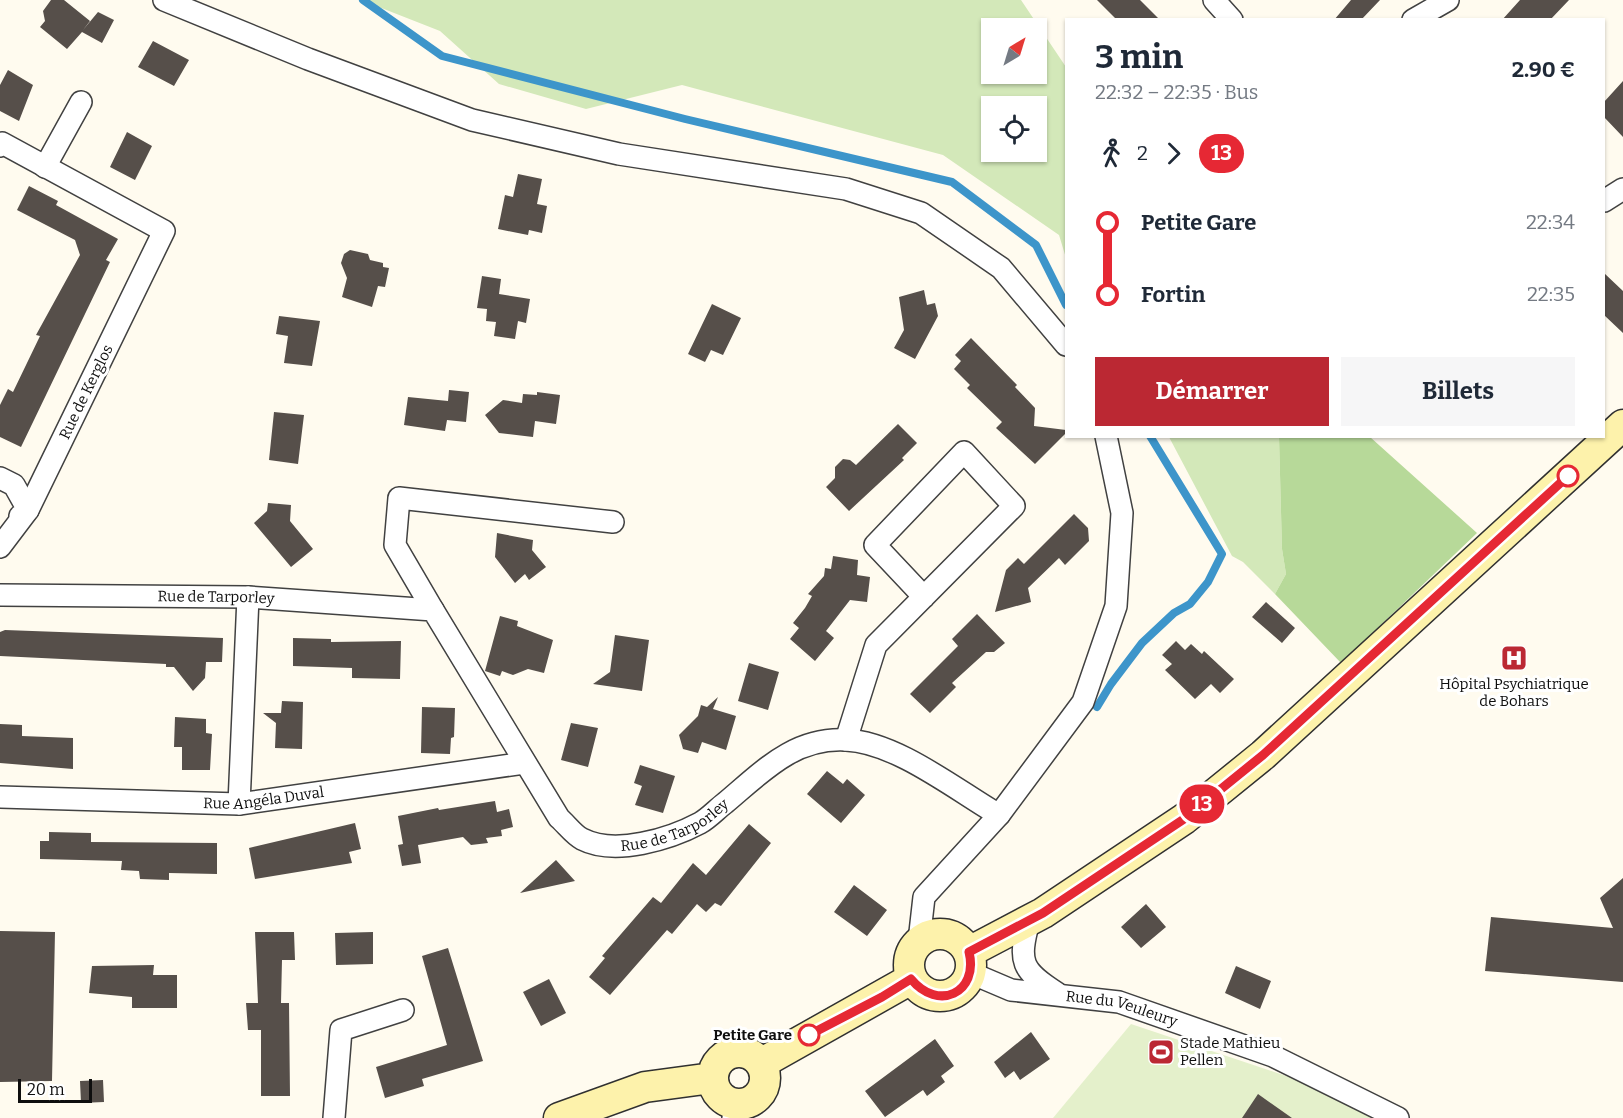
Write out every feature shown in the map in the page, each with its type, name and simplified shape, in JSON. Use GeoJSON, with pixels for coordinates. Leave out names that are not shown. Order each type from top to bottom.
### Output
{"type":"FeatureCollection","features":[{"type":"Feature","properties":{"kind":"street"},"geometry":{"type":"LineString","coordinates":[[164,0],[308,59],[472,120],[620,154],[846,189],[921,213],[1001,268],[1065,344]]}},
{"type":"Feature","properties":{"kind":"street"},"geometry":{"type":"LineString","coordinates":[[1214,0],[1230,18]]}},
{"type":"Feature","properties":{"kind":"street"},"geometry":{"type":"LineString","coordinates":[[1416,18],[1448,0]]}},
{"type":"Feature","properties":{"kind":"street"},"geometry":{"type":"LineString","coordinates":[[0,146],[2,143],[45,166],[81,102]]}},
{"type":"Feature","properties":{"kind":"street","name":"Rue de Kerglos"},"geometry":{"type":"LineString","coordinates":[[0,548],[28,510],[164,231],[45,166]]}},
{"type":"Feature","properties":{"kind":"street"},"geometry":{"type":"LineString","coordinates":[[1605,200],[1623,189]]}},
{"type":"Feature","properties":{"kind":"street"},"geometry":{"type":"LineString","coordinates":[[970,963],[1029,921],[1184,819],[1263,755],[1623,424]]}},
{"type":"Feature","properties":{"kind":"street"},"geometry":{"type":"LineString","coordinates":[[919,940],[937,933],[956,937],[970,963],[965,985],[955,993],[943,997],[925,992],[911,979],[909,958],[919,940],[924,897],[999,815],[1083,702],[1116,606],[1122,513],[1106,438]]}},
{"type":"Feature","properties":{"kind":"street"},"geometry":{"type":"LineString","coordinates":[[846,740],[876,645],[924,597],[1014,506],[964,452],[875,545],[924,597]]}},
{"type":"Feature","properties":{"kind":"street"},"geometry":{"type":"LineString","coordinates":[[0,478],[14,485],[28,510],[3,527],[0,525]]}},
{"type":"Feature","properties":{"kind":"street","name":"Rue de Tarporley"},"geometry":{"type":"LineString","coordinates":[[613,522],[399,498],[395,545],[524,763],[559,818],[581,839],[604,845],[630,847],[701,822],[785,753],[818,742],[846,740],[873,744],[895,752],[999,815]]}},
{"type":"Feature","properties":{"kind":"street","name":"Rue de Tarporley"},"geometry":{"type":"LineString","coordinates":[[0,595],[248,597],[433,610]]}},
{"type":"Feature","properties":{"kind":"street"},"geometry":{"type":"LineString","coordinates":[[239,804],[248,597]]}},
{"type":"Feature","properties":{"kind":"street","name":"Rue Angéla Duval"},"geometry":{"type":"LineString","coordinates":[[0,797],[239,804],[524,763]]}},
{"type":"Feature","properties":{"kind":"street"},"geometry":{"type":"LineString","coordinates":[[1029,921],[1022,948],[1025,965],[1037,980],[1058,993]]}},
{"type":"Feature","properties":{"kind":"street","name":"Rue du Veuleury"},"geometry":{"type":"LineString","coordinates":[[970,963],[1011,990],[1058,993],[1119,1002],[1273,1056],[1398,1118]]}},
{"type":"Feature","properties":{"kind":"street"},"geometry":{"type":"LineString","coordinates":[[762,1063],[911,979]]}},
{"type":"Feature","properties":{"kind":"street"},"geometry":{"type":"LineString","coordinates":[[334,1118],[341,1030],[403,1010]]}},
{"type":"Feature","properties":{"kind":"street"},"geometry":{"type":"LineString","coordinates":[[738,1051],[752,1054],[762,1063],[766,1078],[762,1092],[751,1102],[734,1111],[720,1095],[712,1078],[716,1065],[725,1055],[738,1051]]}},
{"type":"Feature","properties":{"kind":"street"},"geometry":{"type":"LineString","coordinates":[[559,1118],[645,1087],[712,1078]]}},
{"type":"Feature","properties":{"kind":"green space"},"geometry":{"type":"Polygon","coordinates":[[[361,0],[1021,0],[1033,18],[981,18],[981,84],[1047,84],[1047,39],[1065,66],[1065,255],[1059,235],[943,155],[682,85],[586,109],[499,84],[440,31],[361,0]]]}},
{"type":"Feature","properties":{"kind":"green space"},"geometry":{"type":"Polygon","coordinates":[[[1170,438],[1279,438],[1282,549],[1286,574],[1275,594],[1243,562],[1232,556],[1170,438]]]}},
{"type":"Feature","properties":{"kind":"green space"},"geometry":{"type":"Polygon","coordinates":[[[1279,438],[1371,438],[1477,533],[1341,663],[1275,594],[1286,574],[1282,549],[1279,438]]]}},
{"type":"Feature","properties":{"kind":"green space","name":"Stade Mathieu Pellen"},"geometry":{"type":"Polygon","coordinates":[[[1131,1024],[1304,1082],[1375,1118],[1053,1118],[1131,1024]]]}},
{"type":"Feature","properties":{"kind":"building"},"geometry":{"type":"Polygon","coordinates":[[[51,0],[64,0],[90,21],[83,30],[98,12],[114,20],[102,43],[82,32],[67,49],[40,27],[45,21],[43,11],[51,0]]]}},
{"type":"Feature","properties":{"kind":"building"},"geometry":{"type":"Polygon","coordinates":[[[1097,0],[1140,0],[1158,18],[1115,18],[1097,0]]]}},
{"type":"Feature","properties":{"kind":"building"},"geometry":{"type":"Polygon","coordinates":[[[1351,0],[1380,0],[1363,18],[1336,18],[1351,0]]]}},
{"type":"Feature","properties":{"kind":"building"},"geometry":{"type":"Polygon","coordinates":[[[1520,0],[1569,0],[1552,18],[1504,18],[1520,0]]]}},
{"type":"Feature","properties":{"kind":"building"},"geometry":{"type":"Polygon","coordinates":[[[153,41],[189,60],[174,86],[138,67],[153,41]]]}},
{"type":"Feature","properties":{"kind":"building"},"geometry":{"type":"Polygon","coordinates":[[[8,70],[33,85],[19,121],[0,111],[0,85],[8,70]]]}},
{"type":"Feature","properties":{"kind":"building"},"geometry":{"type":"Polygon","coordinates":[[[1623,81],[1623,137],[1605,118],[1605,101],[1623,81]]]}},
{"type":"Feature","properties":{"kind":"building"},"geometry":{"type":"Polygon","coordinates":[[[127,132],[152,146],[135,180],[110,167],[127,132]]]}},
{"type":"Feature","properties":{"kind":"building"},"geometry":{"type":"Polygon","coordinates":[[[518,174],[542,179],[537,204],[547,206],[542,233],[529,230],[528,235],[498,229],[505,195],[513,197],[518,174]]]}},
{"type":"Feature","properties":{"kind":"building"},"geometry":{"type":"Polygon","coordinates":[[[29,186],[58,201],[56,205],[118,239],[106,260],[110,262],[21,447],[0,437],[0,405],[8,389],[13,392],[40,336],[36,335],[80,255],[75,240],[17,210],[29,186]]]}},
{"type":"Feature","properties":{"kind":"building"},"geometry":{"type":"Polygon","coordinates":[[[350,250],[368,254],[370,260],[383,263],[383,267],[389,268],[385,287],[378,286],[372,307],[342,297],[347,278],[341,263],[344,254],[350,250]]]}},
{"type":"Feature","properties":{"kind":"building"},"geometry":{"type":"Polygon","coordinates":[[[1605,274],[1623,291],[1623,333],[1605,316],[1605,274]]]}},
{"type":"Feature","properties":{"kind":"building"},"geometry":{"type":"Polygon","coordinates":[[[482,276],[501,279],[499,294],[530,299],[526,323],[518,321],[515,339],[494,336],[496,322],[486,321],[487,309],[477,308],[482,276]]]}},
{"type":"Feature","properties":{"kind":"building"},"geometry":{"type":"Polygon","coordinates":[[[924,290],[927,305],[935,303],[938,316],[915,359],[894,348],[904,330],[899,297],[924,290]]]}},
{"type":"Feature","properties":{"kind":"building"},"geometry":{"type":"Polygon","coordinates":[[[712,304],[741,318],[723,355],[711,350],[705,362],[688,354],[712,304]]]}},
{"type":"Feature","properties":{"kind":"building"},"geometry":{"type":"Polygon","coordinates":[[[279,316],[320,321],[312,366],[284,363],[288,336],[276,334],[279,316]]]}},
{"type":"Feature","properties":{"kind":"building"},"geometry":{"type":"Polygon","coordinates":[[[971,338],[1017,385],[1015,387],[1035,408],[1034,426],[1065,430],[1065,434],[1035,464],[996,428],[1002,422],[967,388],[970,385],[954,369],[961,361],[955,355],[971,338]]]}},
{"type":"Feature","properties":{"kind":"building"},"geometry":{"type":"Polygon","coordinates":[[[449,390],[469,392],[466,422],[447,420],[445,431],[404,425],[408,397],[448,401],[449,390]]]}},
{"type":"Feature","properties":{"kind":"building"},"geometry":{"type":"Polygon","coordinates":[[[537,392],[560,395],[556,424],[535,421],[533,437],[499,433],[485,415],[503,400],[522,403],[523,394],[537,395],[537,392]]]}},
{"type":"Feature","properties":{"kind":"building"},"geometry":{"type":"Polygon","coordinates":[[[274,412],[304,415],[298,464],[269,460],[274,412]]]}},
{"type":"Feature","properties":{"kind":"building"},"geometry":{"type":"Polygon","coordinates":[[[898,424],[917,443],[902,458],[904,460],[849,511],[826,487],[835,478],[835,467],[843,459],[850,460],[856,465],[898,424]]]}},
{"type":"Feature","properties":{"kind":"building"},"geometry":{"type":"Polygon","coordinates":[[[268,503],[291,505],[290,521],[313,549],[291,567],[254,523],[267,511],[268,503]]]}},
{"type":"Feature","properties":{"kind":"building"},"geometry":{"type":"Polygon","coordinates":[[[1074,514],[1088,528],[1089,541],[1065,565],[1059,558],[1028,588],[1031,602],[995,612],[1006,570],[1018,558],[1024,564],[1074,514]]]}},
{"type":"Feature","properties":{"kind":"building"},"geometry":{"type":"Polygon","coordinates":[[[497,533],[533,540],[532,550],[546,567],[529,580],[525,574],[515,583],[495,557],[497,533]]]}},
{"type":"Feature","properties":{"kind":"building"},"geometry":{"type":"Polygon","coordinates":[[[833,556],[858,560],[857,575],[870,577],[867,602],[850,600],[826,631],[834,638],[815,661],[790,639],[799,628],[793,623],[812,596],[808,594],[824,576],[825,568],[831,569],[833,556]]]}},
{"type":"Feature","properties":{"kind":"building"},"geometry":{"type":"Polygon","coordinates":[[[1266,602],[1295,628],[1282,643],[1252,617],[1266,602]]]}},
{"type":"Feature","properties":{"kind":"building"},"geometry":{"type":"Polygon","coordinates":[[[977,614],[1005,643],[994,652],[986,652],[952,683],[956,687],[930,713],[910,694],[958,646],[952,639],[977,614]]]}},
{"type":"Feature","properties":{"kind":"building"},"geometry":{"type":"Polygon","coordinates":[[[500,616],[518,621],[517,626],[553,640],[544,673],[528,669],[513,675],[502,671],[500,676],[485,671],[500,616]]]}},
{"type":"Feature","properties":{"kind":"building"},"geometry":{"type":"Polygon","coordinates":[[[5,630],[223,638],[222,662],[206,662],[205,678],[193,691],[174,667],[166,667],[166,664],[0,656],[0,632],[5,630]]]}},
{"type":"Feature","properties":{"kind":"building"},"geometry":{"type":"Polygon","coordinates":[[[615,635],[649,640],[642,691],[593,684],[610,672],[615,635]]]}},
{"type":"Feature","properties":{"kind":"building"},"geometry":{"type":"Polygon","coordinates":[[[293,638],[331,639],[331,642],[401,641],[400,679],[352,678],[352,668],[293,666],[293,638]]]}},
{"type":"Feature","properties":{"kind":"building"},"geometry":{"type":"Polygon","coordinates":[[[1176,641],[1185,650],[1191,644],[1202,654],[1204,651],[1234,679],[1220,693],[1211,684],[1195,699],[1165,670],[1172,664],[1162,655],[1176,641]]]}},
{"type":"Feature","properties":{"kind":"building"},"geometry":{"type":"Polygon","coordinates":[[[749,663],[779,672],[768,710],[738,701],[749,663]]]}},
{"type":"Feature","properties":{"kind":"building"},"geometry":{"type":"Polygon","coordinates":[[[718,697],[713,709],[736,716],[726,750],[702,742],[698,753],[683,749],[679,735],[698,716],[701,705],[707,707],[718,697]]]}},
{"type":"Feature","properties":{"kind":"building"},"geometry":{"type":"Polygon","coordinates":[[[282,701],[303,702],[302,749],[275,748],[276,723],[263,713],[281,713],[282,701]]]}},
{"type":"Feature","properties":{"kind":"building"},"geometry":{"type":"Polygon","coordinates":[[[422,707],[455,708],[454,737],[451,738],[450,754],[421,753],[422,707]]]}},
{"type":"Feature","properties":{"kind":"building"},"geometry":{"type":"Polygon","coordinates":[[[175,717],[206,719],[206,733],[212,734],[210,770],[182,770],[182,747],[174,747],[175,717]]]}},
{"type":"Feature","properties":{"kind":"building"},"geometry":{"type":"Polygon","coordinates":[[[571,723],[598,728],[588,767],[561,760],[571,723]]]}},
{"type":"Feature","properties":{"kind":"building"},"geometry":{"type":"Polygon","coordinates":[[[0,724],[22,725],[22,736],[73,738],[73,769],[0,763],[0,724]]]}},
{"type":"Feature","properties":{"kind":"building"},"geometry":{"type":"Polygon","coordinates":[[[640,765],[675,776],[663,813],[635,805],[642,786],[634,783],[640,765]]]}},
{"type":"Feature","properties":{"kind":"building"},"geometry":{"type":"Polygon","coordinates":[[[827,771],[843,784],[847,779],[865,795],[841,823],[807,794],[827,771]]]}},
{"type":"Feature","properties":{"kind":"building"},"geometry":{"type":"Polygon","coordinates":[[[495,801],[497,812],[509,809],[513,827],[501,830],[502,836],[486,838],[488,843],[471,845],[463,837],[418,845],[421,863],[402,866],[398,845],[403,844],[398,816],[495,801]]]}},
{"type":"Feature","properties":{"kind":"building"},"geometry":{"type":"Polygon","coordinates":[[[355,823],[361,849],[349,852],[352,863],[255,879],[249,848],[355,823]]]}},
{"type":"Feature","properties":{"kind":"building"},"geometry":{"type":"Polygon","coordinates":[[[749,824],[771,843],[721,906],[715,903],[706,912],[697,904],[672,934],[667,930],[610,995],[589,977],[605,958],[602,956],[653,897],[661,903],[693,863],[706,875],[749,824]]]}},
{"type":"Feature","properties":{"kind":"building"},"geometry":{"type":"Polygon","coordinates":[[[49,832],[91,833],[91,842],[217,843],[217,874],[169,873],[169,880],[140,879],[139,871],[121,870],[122,861],[40,859],[40,841],[49,841],[49,832]]]}},
{"type":"Feature","properties":{"kind":"building"},"geometry":{"type":"Polygon","coordinates":[[[556,860],[575,881],[520,893],[556,860]]]}},
{"type":"Feature","properties":{"kind":"building"},"geometry":{"type":"Polygon","coordinates":[[[1623,878],[1623,982],[1485,971],[1491,917],[1613,928],[1600,898],[1623,878]]]}},
{"type":"Feature","properties":{"kind":"building"},"geometry":{"type":"Polygon","coordinates":[[[854,885],[887,910],[867,936],[834,912],[854,885]]]}},
{"type":"Feature","properties":{"kind":"building"},"geometry":{"type":"Polygon","coordinates":[[[1146,904],[1166,927],[1141,948],[1121,927],[1146,904]]]}},
{"type":"Feature","properties":{"kind":"building"},"geometry":{"type":"Polygon","coordinates":[[[0,931],[55,932],[52,1081],[0,1082],[0,931]]]}},
{"type":"Feature","properties":{"kind":"building"},"geometry":{"type":"Polygon","coordinates":[[[255,932],[294,932],[295,960],[282,960],[281,1003],[289,1003],[290,1096],[261,1096],[261,1030],[248,1030],[246,1003],[258,1003],[255,932]]]}},
{"type":"Feature","properties":{"kind":"building"},"geometry":{"type":"Polygon","coordinates":[[[373,932],[373,964],[336,965],[335,933],[373,932]]]}},
{"type":"Feature","properties":{"kind":"building"},"geometry":{"type":"Polygon","coordinates":[[[448,948],[483,1061],[422,1079],[424,1086],[385,1098],[376,1067],[447,1045],[422,956],[448,948]]]}},
{"type":"Feature","properties":{"kind":"building"},"geometry":{"type":"Polygon","coordinates":[[[154,965],[153,975],[177,975],[177,1008],[132,1008],[132,997],[89,993],[92,966],[154,965]]]}},
{"type":"Feature","properties":{"kind":"building"},"geometry":{"type":"Polygon","coordinates":[[[1236,966],[1271,981],[1260,1009],[1225,993],[1236,966]]]}},
{"type":"Feature","properties":{"kind":"building"},"geometry":{"type":"Polygon","coordinates":[[[549,979],[566,1013],[541,1026],[523,992],[549,979]]]}},
{"type":"Feature","properties":{"kind":"building"},"geometry":{"type":"Polygon","coordinates":[[[1031,1032],[1050,1059],[1020,1080],[1014,1071],[1005,1078],[994,1062],[1031,1032]]]}},
{"type":"Feature","properties":{"kind":"building"},"geometry":{"type":"Polygon","coordinates":[[[935,1039],[954,1066],[941,1076],[945,1082],[927,1096],[923,1090],[885,1117],[865,1091],[935,1039]]]}},
{"type":"Feature","properties":{"kind":"building"},"geometry":{"type":"Polygon","coordinates":[[[103,1080],[104,1102],[81,1103],[80,1081],[103,1080]]]}},
{"type":"Feature","properties":{"kind":"building"},"geometry":{"type":"Polygon","coordinates":[[[1258,1094],[1292,1118],[1242,1118],[1258,1094]]]}},
{"type":"Feature","properties":{"kind":"waterway"},"geometry":{"type":"LineString","coordinates":[[363,0],[442,56],[685,119],[952,182],[1036,245],[1065,303]]}},
{"type":"Feature","properties":{"kind":"waterway"},"geometry":{"type":"LineString","coordinates":[[1097,707],[1142,643],[1174,613],[1190,604],[1208,582],[1222,554],[1151,438]]}},
{"type":"Feature","properties":{"kind":"bus line","name":"13"},"geometry":{"type":"LineString","coordinates":[[809,1035],[882,997],[911,979],[919,989],[930,995],[943,997],[955,993],[965,985],[971,973],[972,963],[969,952],[1043,913],[1184,819],[1263,755],[1568,476]]}},
{"type":"Feature","properties":{"kind":"place","name":"Hôpital Psychiatrique de Bohars"},"geometry":{"type":"Point","coordinates":[1514,658]}},
{"type":"Feature","properties":{"kind":"place","name":"Petite Gare"},"geometry":{"type":"Point","coordinates":[809,1035]}},
{"type":"Feature","properties":{"kind":"place","name":"Stade Mathieu Pellen"},"geometry":{"type":"Point","coordinates":[1161,1052]}}]}
